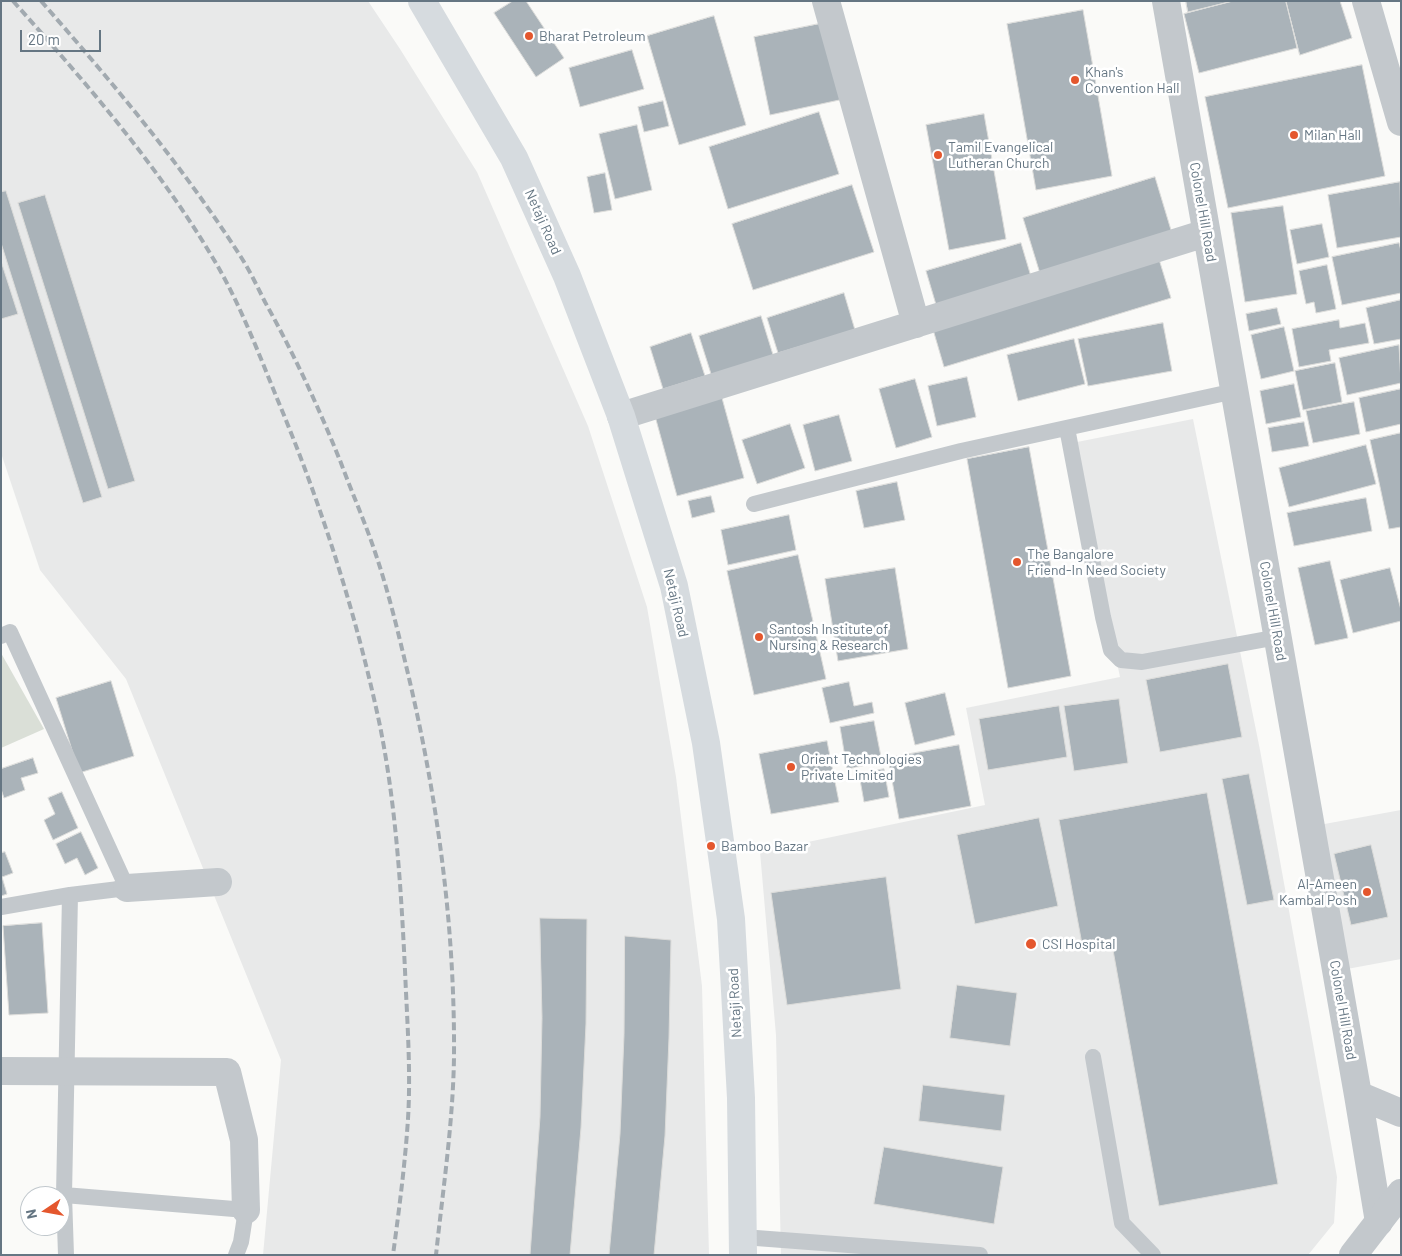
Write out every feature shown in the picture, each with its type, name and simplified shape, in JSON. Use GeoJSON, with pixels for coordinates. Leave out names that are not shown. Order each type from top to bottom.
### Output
{"type":"FeatureCollection","features":[{"type":"Feature","properties":{"kind":"main road","name":"Netaji Road"},"geometry":{"type":"LineString","coordinates":[[422,1],[514,158],[567,276],[621,416],[674,586],[706,743],[731,919],[741,1098],[743,1246]]}},
{"type":"Feature","properties":{"kind":"street"},"geometry":{"type":"LineString","coordinates":[[826,1],[916,324]]}},
{"type":"Feature","properties":{"kind":"street","name":"Colonel Hill Road"},"geometry":{"type":"LineString","coordinates":[[1166,1],[1379,1222]]}},
{"type":"Feature","properties":{"kind":"street"},"geometry":{"type":"LineString","coordinates":[[1366,1],[1401,122]]}},
{"type":"Feature","properties":{"kind":"street"},"geometry":{"type":"LineString","coordinates":[[621,416],[1206,233]]}},
{"type":"Feature","properties":{"kind":"street"},"geometry":{"type":"LineString","coordinates":[[127,888],[218,882]]}},
{"type":"Feature","properties":{"kind":"street"},"geometry":{"type":"LineString","coordinates":[[1,1071],[227,1072],[244,1140],[246,1210]]}},
{"type":"Feature","properties":{"kind":"street"},"geometry":{"type":"LineString","coordinates":[[1358,1095],[1401,1113]]}},
{"type":"Feature","properties":{"kind":"street"},"geometry":{"type":"LineString","coordinates":[[1353,1255],[1401,1193]]}},
{"type":"Feature","properties":{"kind":"lane"},"geometry":{"type":"LineString","coordinates":[[754,504],[961,451],[1234,391]]}},
{"type":"Feature","properties":{"kind":"lane"},"geometry":{"type":"LineString","coordinates":[[1067,428],[1102,617],[1111,650],[1121,660],[1142,662],[1278,637]]}},
{"type":"Feature","properties":{"kind":"lane"},"geometry":{"type":"LineString","coordinates":[[1,636],[10,632],[127,888],[70,895],[1,907]]}},
{"type":"Feature","properties":{"kind":"lane"},"geometry":{"type":"LineString","coordinates":[[64,1186],[70,895]]}},
{"type":"Feature","properties":{"kind":"lane"},"geometry":{"type":"LineString","coordinates":[[1093,1057],[1122,1222],[1153,1255]]}},
{"type":"Feature","properties":{"kind":"lane"},"geometry":{"type":"LineString","coordinates":[[70,1195],[246,1210],[241,1242],[236,1255]]}},
{"type":"Feature","properties":{"kind":"lane"},"geometry":{"type":"LineString","coordinates":[[65,1236],[66,1255]]}},
{"type":"Feature","properties":{"kind":"lane"},"geometry":{"type":"LineString","coordinates":[[743,1246],[980,1255]]}},
{"type":"Feature","properties":{"kind":"shaded area"},"geometry":{"type":"Polygon","coordinates":[[[1,1],[368,1],[477,172],[588,426],[647,607],[676,777],[702,986],[709,1255],[263,1255],[281,1060],[126,679],[40,570],[1,453],[1,1]]]}},
{"type":"Feature","properties":{"kind":"shaded area","name":"CSI Hospital"},"geometry":{"type":"Polygon","coordinates":[[[1193,419],[1260,750],[1337,1177],[1334,1223],[1308,1255],[781,1255],[776,1035],[760,852],[985,805],[966,708],[1120,677],[1072,443],[1193,419]]]}},
{"type":"Feature","properties":{"kind":"shaded area"},"geometry":{"type":"Polygon","coordinates":[[[1,653],[44,729],[1,748],[1,653]]]}},
{"type":"Feature","properties":{"kind":"shaded area","name":"Al-Ameen Kambal Posh"},"geometry":{"type":"Polygon","coordinates":[[[1401,810],[1401,959],[1347,969],[1319,825],[1401,810]]]}},
{"type":"Feature","properties":{"kind":"building","name":"Bharat Petroleum"},"geometry":{"type":"Polygon","coordinates":[[[513,1],[526,1],[564,58],[536,77],[494,13],[513,1]]]}},
{"type":"Feature","properties":{"kind":"building"},"geometry":{"type":"Polygon","coordinates":[[[1186,1],[1233,1],[1188,12],[1186,1]]]}},
{"type":"Feature","properties":{"kind":"building"},"geometry":{"type":"Polygon","coordinates":[[[1233,1],[1286,1],[1297,48],[1199,73],[1184,14],[1233,1]]]}},
{"type":"Feature","properties":{"kind":"building"},"geometry":{"type":"Polygon","coordinates":[[[1286,1],[1340,1],[1352,38],[1300,55],[1286,1]]]}},
{"type":"Feature","properties":{"kind":"building"},"geometry":{"type":"Polygon","coordinates":[[[1083,10],[1112,176],[1036,190],[1007,24],[1083,10]]]}},
{"type":"Feature","properties":{"kind":"building"},"geometry":{"type":"Polygon","coordinates":[[[714,16],[746,125],[679,145],[647,36],[714,16]]]}},
{"type":"Feature","properties":{"kind":"building"},"geometry":{"type":"Polygon","coordinates":[[[829,22],[844,99],[770,115],[754,37],[829,22]]]}},
{"type":"Feature","properties":{"kind":"building"},"geometry":{"type":"Polygon","coordinates":[[[632,50],[644,89],[580,107],[569,68],[632,50]]]}},
{"type":"Feature","properties":{"kind":"building"},"geometry":{"type":"Polygon","coordinates":[[[1362,65],[1385,176],[1228,208],[1205,97],[1362,65]]]}},
{"type":"Feature","properties":{"kind":"building"},"geometry":{"type":"Polygon","coordinates":[[[663,101],[669,126],[644,132],[638,107],[663,101]]]}},
{"type":"Feature","properties":{"kind":"building"},"geometry":{"type":"Polygon","coordinates":[[[819,112],[839,174],[728,209],[709,147],[819,112]]]}},
{"type":"Feature","properties":{"kind":"building"},"geometry":{"type":"Polygon","coordinates":[[[984,114],[1006,239],[949,250],[926,125],[984,114]]]}},
{"type":"Feature","properties":{"kind":"building"},"geometry":{"type":"Polygon","coordinates":[[[637,125],[652,190],[615,199],[599,134],[637,125]]]}},
{"type":"Feature","properties":{"kind":"building"},"geometry":{"type":"Polygon","coordinates":[[[605,173],[612,210],[594,213],[587,177],[605,173]]]}},
{"type":"Feature","properties":{"kind":"building"},"geometry":{"type":"Polygon","coordinates":[[[1155,177],[1174,240],[1042,280],[1023,218],[1155,177]]]}},
{"type":"Feature","properties":{"kind":"building"},"geometry":{"type":"Polygon","coordinates":[[[1400,182],[1401,237],[1337,248],[1328,195],[1400,182]]]}},
{"type":"Feature","properties":{"kind":"building"},"geometry":{"type":"Polygon","coordinates":[[[852,185],[874,252],[753,290],[732,224],[852,185]]]}},
{"type":"Feature","properties":{"kind":"building"},"geometry":{"type":"Polygon","coordinates":[[[6,191],[102,497],[83,503],[1,243],[1,192],[6,191]]]}},
{"type":"Feature","properties":{"kind":"building"},"geometry":{"type":"Polygon","coordinates":[[[45,195],[135,481],[108,489],[18,203],[45,195]]]}},
{"type":"Feature","properties":{"kind":"building"},"geometry":{"type":"Polygon","coordinates":[[[1283,206],[1297,294],[1245,302],[1231,213],[1283,206]]]}},
{"type":"Feature","properties":{"kind":"building"},"geometry":{"type":"Polygon","coordinates":[[[1322,224],[1329,257],[1297,264],[1290,230],[1322,224]]]}},
{"type":"Feature","properties":{"kind":"building"},"geometry":{"type":"Polygon","coordinates":[[[1021,243],[1032,280],[937,308],[926,271],[1021,243]]]}},
{"type":"Feature","properties":{"kind":"building"},"geometry":{"type":"Polygon","coordinates":[[[1399,243],[1401,251],[1401,293],[1342,305],[1332,257],[1399,243]]]}},
{"type":"Feature","properties":{"kind":"building"},"geometry":{"type":"Polygon","coordinates":[[[1158,256],[1171,298],[944,367],[932,326],[1158,256]]]}},
{"type":"Feature","properties":{"kind":"building"},"geometry":{"type":"Polygon","coordinates":[[[1,261],[18,314],[1,319],[1,261]]]}},
{"type":"Feature","properties":{"kind":"building"},"geometry":{"type":"Polygon","coordinates":[[[1327,265],[1336,309],[1316,313],[1314,302],[1306,304],[1299,271],[1327,265]]]}},
{"type":"Feature","properties":{"kind":"building"},"geometry":{"type":"Polygon","coordinates":[[[844,293],[855,330],[778,353],[767,318],[844,293]]]}},
{"type":"Feature","properties":{"kind":"building"},"geometry":{"type":"Polygon","coordinates":[[[1401,300],[1401,339],[1374,344],[1366,308],[1401,300]]]}},
{"type":"Feature","properties":{"kind":"building"},"geometry":{"type":"Polygon","coordinates":[[[1277,308],[1281,324],[1249,331],[1246,314],[1277,308]]]}},
{"type":"Feature","properties":{"kind":"building"},"geometry":{"type":"Polygon","coordinates":[[[761,316],[774,358],[712,377],[699,336],[761,316]]]}},
{"type":"Feature","properties":{"kind":"building"},"geometry":{"type":"Polygon","coordinates":[[[1339,320],[1340,328],[1365,323],[1369,343],[1329,350],[1331,361],[1299,367],[1292,329],[1339,320]]]}},
{"type":"Feature","properties":{"kind":"building"},"geometry":{"type":"Polygon","coordinates":[[[1163,323],[1172,371],[1088,386],[1078,339],[1163,323]]]}},
{"type":"Feature","properties":{"kind":"building"},"geometry":{"type":"Polygon","coordinates":[[[1284,327],[1294,371],[1261,379],[1251,335],[1284,327]]]}},
{"type":"Feature","properties":{"kind":"building"},"geometry":{"type":"Polygon","coordinates":[[[691,333],[705,376],[663,389],[650,347],[691,333]]]}},
{"type":"Feature","properties":{"kind":"building"},"geometry":{"type":"Polygon","coordinates":[[[1074,339],[1085,384],[1018,401],[1007,355],[1074,339]]]}},
{"type":"Feature","properties":{"kind":"building"},"geometry":{"type":"Polygon","coordinates":[[[1399,345],[1401,383],[1347,395],[1339,358],[1399,345]]]}},
{"type":"Feature","properties":{"kind":"building"},"geometry":{"type":"Polygon","coordinates":[[[1335,363],[1342,402],[1303,410],[1295,371],[1335,363]]]}},
{"type":"Feature","properties":{"kind":"building"},"geometry":{"type":"Polygon","coordinates":[[[967,377],[976,417],[937,426],[928,386],[967,377]]]}},
{"type":"Feature","properties":{"kind":"building"},"geometry":{"type":"Polygon","coordinates":[[[915,379],[932,437],[896,448],[879,389],[915,379]]]}},
{"type":"Feature","properties":{"kind":"building"},"geometry":{"type":"Polygon","coordinates":[[[1294,384],[1301,417],[1266,424],[1260,391],[1294,384]]]}},
{"type":"Feature","properties":{"kind":"building"},"geometry":{"type":"Polygon","coordinates":[[[1401,389],[1401,424],[1366,432],[1359,398],[1401,389]]]}},
{"type":"Feature","properties":{"kind":"building"},"geometry":{"type":"Polygon","coordinates":[[[722,398],[744,478],[677,496],[655,416],[722,398]]]}},
{"type":"Feature","properties":{"kind":"building"},"geometry":{"type":"Polygon","coordinates":[[[1354,402],[1360,434],[1313,443],[1306,411],[1354,402]]]}},
{"type":"Feature","properties":{"kind":"building"},"geometry":{"type":"Polygon","coordinates":[[[839,415],[852,461],[815,471],[803,425],[839,415]]]}},
{"type":"Feature","properties":{"kind":"building"},"geometry":{"type":"Polygon","coordinates":[[[1304,422],[1309,446],[1272,452],[1268,428],[1304,422]]]}},
{"type":"Feature","properties":{"kind":"building"},"geometry":{"type":"Polygon","coordinates":[[[790,424],[805,468],[757,484],[742,440],[790,424]]]}},
{"type":"Feature","properties":{"kind":"building"},"geometry":{"type":"Polygon","coordinates":[[[1401,433],[1401,527],[1389,529],[1370,440],[1401,433]]]}},
{"type":"Feature","properties":{"kind":"building"},"geometry":{"type":"Polygon","coordinates":[[[1366,445],[1376,484],[1289,507],[1279,468],[1366,445]]]}},
{"type":"Feature","properties":{"kind":"building"},"geometry":{"type":"Polygon","coordinates":[[[1029,447],[1071,676],[1008,688],[967,459],[1029,447]]]}},
{"type":"Feature","properties":{"kind":"building"},"geometry":{"type":"Polygon","coordinates":[[[897,482],[905,520],[864,528],[856,491],[897,482]]]}},
{"type":"Feature","properties":{"kind":"building"},"geometry":{"type":"Polygon","coordinates":[[[711,496],[715,512],[692,518],[688,501],[711,496]]]}},
{"type":"Feature","properties":{"kind":"building"},"geometry":{"type":"Polygon","coordinates":[[[1366,498],[1372,531],[1294,546],[1287,513],[1366,498]]]}},
{"type":"Feature","properties":{"kind":"building"},"geometry":{"type":"Polygon","coordinates":[[[789,515],[796,550],[728,565],[721,530],[789,515]]]}},
{"type":"Feature","properties":{"kind":"building"},"geometry":{"type":"Polygon","coordinates":[[[798,555],[826,679],[754,695],[727,571],[798,555]]]}},
{"type":"Feature","properties":{"kind":"building"},"geometry":{"type":"Polygon","coordinates":[[[1330,561],[1348,638],[1315,645],[1298,568],[1330,561]]]}},
{"type":"Feature","properties":{"kind":"building"},"geometry":{"type":"Polygon","coordinates":[[[895,568],[908,649],[838,661],[825,579],[895,568]]]}},
{"type":"Feature","properties":{"kind":"building"},"geometry":{"type":"Polygon","coordinates":[[[1390,568],[1401,610],[1401,621],[1353,633],[1340,580],[1390,568]]]}},
{"type":"Feature","properties":{"kind":"building"},"geometry":{"type":"Polygon","coordinates":[[[1228,664],[1242,737],[1160,752],[1146,680],[1228,664]]]}},
{"type":"Feature","properties":{"kind":"building"},"geometry":{"type":"Polygon","coordinates":[[[111,681],[134,756],[79,773],[56,698],[111,681]]]}},
{"type":"Feature","properties":{"kind":"building"},"geometry":{"type":"Polygon","coordinates":[[[849,682],[854,706],[872,702],[874,713],[830,723],[822,688],[849,682]]]}},
{"type":"Feature","properties":{"kind":"building"},"geometry":{"type":"Polygon","coordinates":[[[945,693],[955,735],[915,745],[905,703],[945,693]]]}},
{"type":"Feature","properties":{"kind":"building"},"geometry":{"type":"Polygon","coordinates":[[[1119,699],[1128,763],[1074,771],[1064,706],[1119,699]]]}},
{"type":"Feature","properties":{"kind":"building"},"geometry":{"type":"Polygon","coordinates":[[[1059,706],[1067,757],[988,770],[979,719],[1059,706]]]}},
{"type":"Feature","properties":{"kind":"building"},"geometry":{"type":"Polygon","coordinates":[[[874,721],[882,762],[847,769],[840,727],[874,721]]]}},
{"type":"Feature","properties":{"kind":"building"},"geometry":{"type":"Polygon","coordinates":[[[827,741],[839,802],[771,814],[759,754],[827,741]]]}},
{"type":"Feature","properties":{"kind":"building"},"geometry":{"type":"Polygon","coordinates":[[[959,745],[971,806],[899,819],[888,758],[959,745]]]}},
{"type":"Feature","properties":{"kind":"building"},"geometry":{"type":"Polygon","coordinates":[[[33,758],[38,773],[21,778],[25,790],[4,798],[1,789],[1,769],[33,758]]]}},
{"type":"Feature","properties":{"kind":"building"},"geometry":{"type":"Polygon","coordinates":[[[884,769],[889,797],[864,802],[859,774],[884,769]]]}},
{"type":"Feature","properties":{"kind":"building"},"geometry":{"type":"Polygon","coordinates":[[[1249,774],[1274,900],[1247,905],[1222,779],[1249,774]]]}},
{"type":"Feature","properties":{"kind":"building"},"geometry":{"type":"Polygon","coordinates":[[[62,792],[78,828],[53,840],[44,820],[55,814],[48,798],[62,792]]]}},
{"type":"Feature","properties":{"kind":"building"},"geometry":{"type":"Polygon","coordinates":[[[1207,793],[1278,1184],[1159,1206],[1111,939],[1082,944],[1059,820],[1207,793]]]}},
{"type":"Feature","properties":{"kind":"building"},"geometry":{"type":"Polygon","coordinates":[[[1039,818],[1058,906],[975,924],[957,835],[1039,818]]]}},
{"type":"Feature","properties":{"kind":"building"},"geometry":{"type":"Polygon","coordinates":[[[81,832],[98,868],[85,875],[77,858],[65,864],[56,844],[81,832]]]}},
{"type":"Feature","properties":{"kind":"building"},"geometry":{"type":"Polygon","coordinates":[[[1371,845],[1388,917],[1351,925],[1334,854],[1371,845]]]}},
{"type":"Feature","properties":{"kind":"building"},"geometry":{"type":"Polygon","coordinates":[[[5,852],[13,873],[2,877],[7,894],[1,896],[1,853],[5,852]]]}},
{"type":"Feature","properties":{"kind":"building"},"geometry":{"type":"Polygon","coordinates":[[[886,877],[901,989],[787,1005],[771,893],[886,877]]]}},
{"type":"Feature","properties":{"kind":"building"},"geometry":{"type":"Polygon","coordinates":[[[540,918],[587,919],[586,1024],[581,1128],[570,1255],[530,1255],[540,1117],[542,1018],[540,918]]]}},
{"type":"Feature","properties":{"kind":"building"},"geometry":{"type":"Polygon","coordinates":[[[42,923],[48,1013],[9,1015],[3,926],[42,923]]]}},
{"type":"Feature","properties":{"kind":"building"},"geometry":{"type":"Polygon","coordinates":[[[625,936],[671,940],[665,1136],[654,1255],[609,1255],[620,1134],[625,936]]]}},
{"type":"Feature","properties":{"kind":"building"},"geometry":{"type":"Polygon","coordinates":[[[957,985],[1017,993],[1010,1046],[950,1038],[957,985]]]}},
{"type":"Feature","properties":{"kind":"building"},"geometry":{"type":"Polygon","coordinates":[[[923,1085],[1005,1095],[1001,1131],[919,1121],[923,1085]]]}},
{"type":"Feature","properties":{"kind":"building"},"geometry":{"type":"Polygon","coordinates":[[[884,1147],[1003,1167],[994,1224],[874,1204],[884,1147]]]}},
{"type":"Feature","properties":{"kind":"railway"},"geometry":{"type":"LineString","coordinates":[[13,1],[122,128],[172,195],[217,265],[243,317],[281,408],[311,485],[338,564],[361,645],[386,756],[400,878],[408,1026],[409,1101],[404,1170],[393,1255]]}},
{"type":"Feature","properties":{"kind":"railway"},"geometry":{"type":"LineString","coordinates":[[41,1],[120,93],[170,156],[243,260],[286,341],[315,402],[341,463],[380,567],[398,630],[419,725],[436,819],[448,914],[454,1009],[454,1057],[450,1131],[436,1255]]}},
{"type":"Feature","properties":{"kind":"place","name":"Bharat Petroleum"},"geometry":{"type":"Point","coordinates":[529,36]}},
{"type":"Feature","properties":{"kind":"place","name":"Khan's Convention Hall"},"geometry":{"type":"Point","coordinates":[1075,80]}},
{"type":"Feature","properties":{"kind":"place","name":"Milan Hall"},"geometry":{"type":"Point","coordinates":[1294,135]}},
{"type":"Feature","properties":{"kind":"place","name":"Tamil Evangelical Lutheran Church"},"geometry":{"type":"Point","coordinates":[938,155]}},
{"type":"Feature","properties":{"kind":"place","name":"The Bangalore Friend-In Need Society"},"geometry":{"type":"Point","coordinates":[1017,562]}},
{"type":"Feature","properties":{"kind":"place","name":"Santosh Institute of Nursing & Research"},"geometry":{"type":"Point","coordinates":[759,637]}},
{"type":"Feature","properties":{"kind":"place","name":"Orient Technologies Private Limited"},"geometry":{"type":"Point","coordinates":[791,767]}},
{"type":"Feature","properties":{"kind":"place","name":"Bamboo Bazar"},"geometry":{"type":"Point","coordinates":[711,846]}},
{"type":"Feature","properties":{"kind":"place","name":"Al-Ameen Kambal Posh"},"geometry":{"type":"Point","coordinates":[1367,892]}},
{"type":"Feature","properties":{"kind":"place","name":"CSI Hospital"},"geometry":{"type":"Point","coordinates":[1031,944]}}]}
